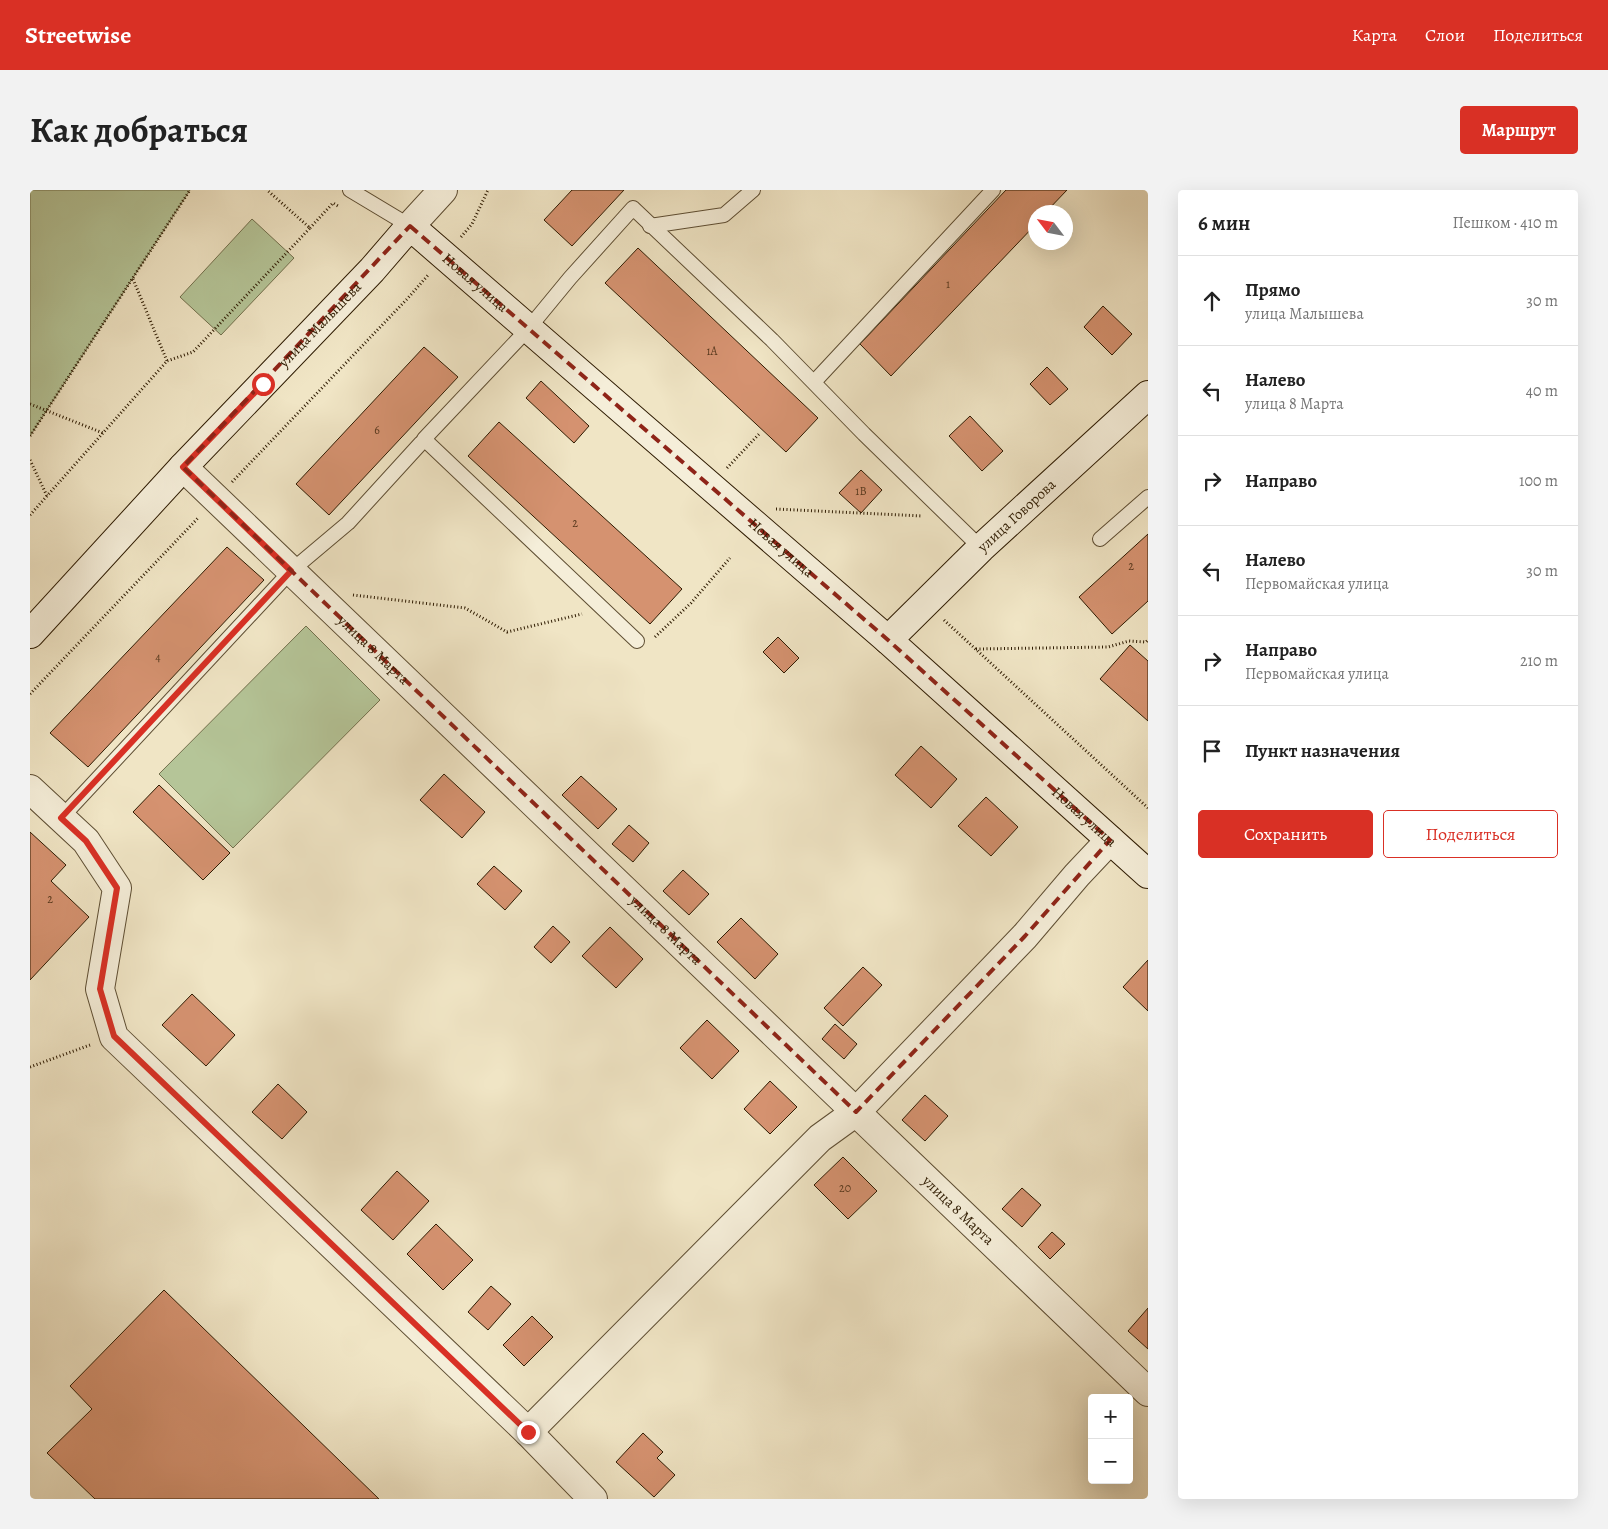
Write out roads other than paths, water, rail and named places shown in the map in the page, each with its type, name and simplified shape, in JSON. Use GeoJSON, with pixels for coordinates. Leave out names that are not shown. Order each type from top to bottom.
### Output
{"type":"FeatureCollection","features":[{"type":"Feature","properties":{"kind":"street","name":"улица Малышева"},"geometry":{"type":"LineString","coordinates":[[30,634],[183,467],[372,270],[443,190]]}},
{"type":"Feature","properties":{"kind":"street","name":"Новая улица"},"geometry":{"type":"LineString","coordinates":[[410,226],[888,640],[1148,874]]}},
{"type":"Feature","properties":{"kind":"street","name":"улица Говорова"},"geometry":{"type":"LineString","coordinates":[[888,640],[982,548],[1148,395]]}},
{"type":"Feature","properties":{"kind":"street","name":"улица 8 Марта"},"geometry":{"type":"LineString","coordinates":[[183,467],[1148,1392]]}},
{"type":"Feature","properties":{"kind":"street"},"geometry":{"type":"LineString","coordinates":[[30,790],[86,841],[117,888],[100,989],[114,1036],[528,1432],[593,1499]]}},
{"type":"Feature","properties":{"kind":"street"},"geometry":{"type":"LineString","coordinates":[[528,1432],[820,1138],[856,1112],[1025,936],[1077,875],[1110,840]]}},
{"type":"Feature","properties":{"kind":"lane"},"geometry":{"type":"LineString","coordinates":[[350,190],[410,226]]}},
{"type":"Feature","properties":{"kind":"lane"},"geometry":{"type":"LineString","coordinates":[[650,226],[724,215],[753,190]]}},
{"type":"Feature","properties":{"kind":"lane"},"geometry":{"type":"LineString","coordinates":[[815,381],[993,190]]}},
{"type":"Feature","properties":{"kind":"lane"},"geometry":{"type":"LineString","coordinates":[[638,641],[424,439],[528,329],[570,278],[633,208],[815,381],[864,434],[982,548]]}},
{"type":"Feature","properties":{"kind":"lane"},"geometry":{"type":"LineString","coordinates":[[61,818],[291,571],[348,523],[421,443]]}},
{"type":"Feature","properties":{"kind":"lane"},"geometry":{"type":"LineString","coordinates":[[1100,539],[1148,497]]}}]}
